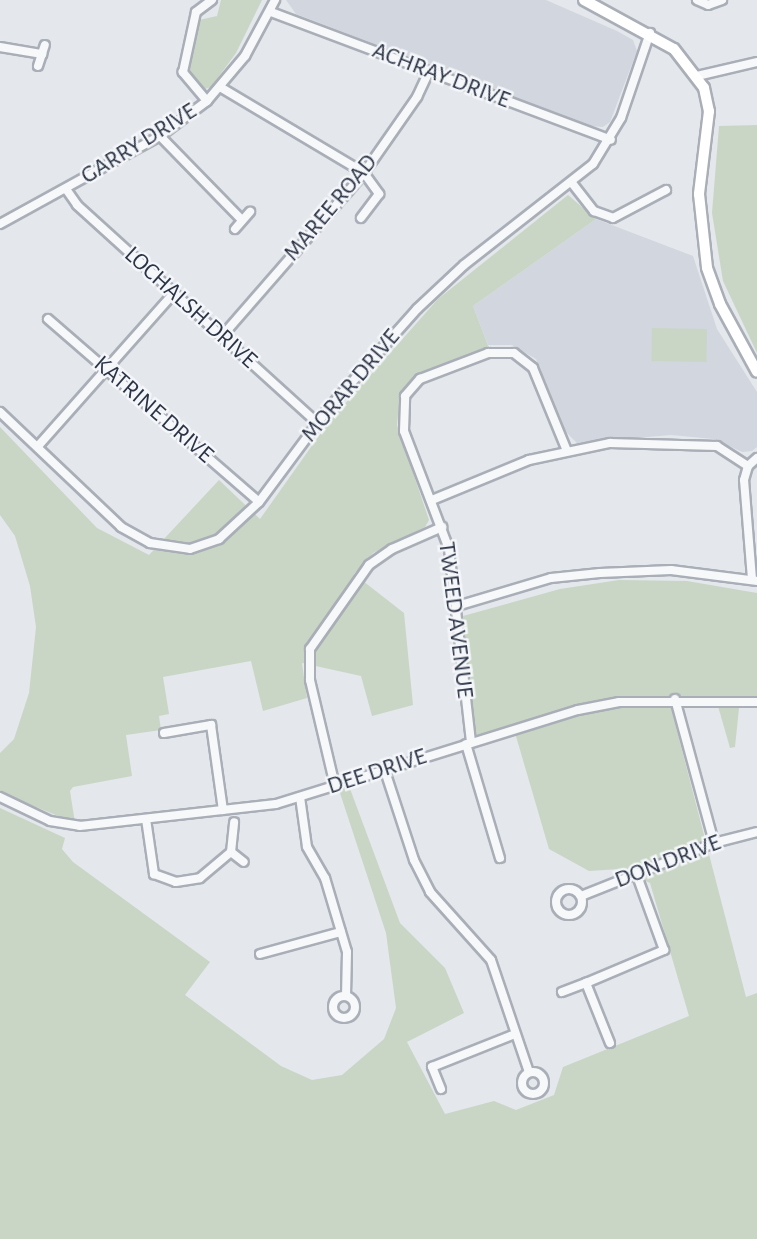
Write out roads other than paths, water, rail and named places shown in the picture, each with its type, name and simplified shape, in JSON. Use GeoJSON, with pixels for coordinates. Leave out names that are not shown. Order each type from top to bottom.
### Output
{"type":"FeatureCollection","features":[{"type":"Feature","properties":{"kind":"street"},"geometry":{"type":"LineString","coordinates":[[207,101],[183,72],[196,12],[212,0]]}},
{"type":"Feature","properties":{"kind":"street","name":"GARRY DRIVE"},"geometry":{"type":"LineString","coordinates":[[0,223],[160,136],[207,101],[220,87],[271,12],[275,0]]}},
{"type":"Feature","properties":{"kind":"street"},"geometry":{"type":"LineString","coordinates":[[584,0],[650,33],[682,56],[697,76],[709,111],[699,194],[707,268],[720,304],[757,372]]}},
{"type":"Feature","properties":{"kind":"street"},"geometry":{"type":"LineString","coordinates":[[697,0],[708,5],[722,0]]}},
{"type":"Feature","properties":{"kind":"street","name":"ACHRAY DRIVE"},"geometry":{"type":"LineString","coordinates":[[271,12],[611,140]]}},
{"type":"Feature","properties":{"kind":"street","name":"MORAR DRIVE"},"geometry":{"type":"LineString","coordinates":[[0,412],[39,445],[121,527],[150,543],[190,549],[219,539],[259,502],[317,423],[417,309],[464,265],[572,183],[611,140],[650,33]]}},
{"type":"Feature","properties":{"kind":"street"},"geometry":{"type":"LineString","coordinates":[[0,47],[43,49],[38,66]]}},
{"type":"Feature","properties":{"kind":"street"},"geometry":{"type":"LineString","coordinates":[[697,76],[757,62]]}},
{"type":"Feature","properties":{"kind":"street","name":"MAREE ROAD"},"geometry":{"type":"LineString","coordinates":[[222,336],[364,173],[417,97],[429,71]]}},
{"type":"Feature","properties":{"kind":"street"},"geometry":{"type":"LineString","coordinates":[[220,87],[364,173],[379,194],[361,218]]}},
{"type":"Feature","properties":{"kind":"street"},"geometry":{"type":"LineString","coordinates":[[160,136],[242,220]]}},
{"type":"Feature","properties":{"kind":"street"},"geometry":{"type":"LineString","coordinates":[[572,183],[604,218],[622,215],[666,190]]}},
{"type":"Feature","properties":{"kind":"street","name":"LOCHALSH DRIVE"},"geometry":{"type":"LineString","coordinates":[[66,189],[77,205],[317,423]]}},
{"type":"Feature","properties":{"kind":"street"},"geometry":{"type":"LineString","coordinates":[[234,229],[250,212]]}},
{"type":"Feature","properties":{"kind":"street"},"geometry":{"type":"LineString","coordinates":[[39,445],[104,367],[173,294]]}},
{"type":"Feature","properties":{"kind":"street","name":"KATRINE DRIVE"},"geometry":{"type":"LineString","coordinates":[[48,319],[259,502]]}},
{"type":"Feature","properties":{"kind":"street","name":"TWEED AVENUE"},"geometry":{"type":"LineString","coordinates":[[500,858],[468,743],[457,606],[442,527],[404,430],[405,396],[420,379],[488,353],[514,353],[528,362],[567,451]]}},
{"type":"Feature","properties":{"kind":"street"},"geometry":{"type":"LineString","coordinates":[[432,500],[485,475],[567,451],[628,442],[707,445],[731,452],[748,466]]}},
{"type":"Feature","properties":{"kind":"street"},"geometry":{"type":"LineString","coordinates":[[457,606],[551,578],[600,573],[671,570],[754,580],[744,480],[748,466],[757,458]]}},
{"type":"Feature","properties":{"kind":"street"},"geometry":{"type":"LineString","coordinates":[[335,786],[310,680],[310,649],[369,565],[392,549],[442,527]]}},
{"type":"Feature","properties":{"kind":"street"},"geometry":{"type":"LineString","coordinates":[[675,699],[714,843]]}},
{"type":"Feature","properties":{"kind":"street","name":"DEE DRIVE"},"geometry":{"type":"LineString","coordinates":[[0,797],[64,825],[223,810],[300,797],[384,768],[578,710],[620,702],[675,699],[757,702]]}},
{"type":"Feature","properties":{"kind":"street"},"geometry":{"type":"LineString","coordinates":[[164,733],[211,725],[223,810]]}},
{"type":"Feature","properties":{"kind":"street"},"geometry":{"type":"LineString","coordinates":[[384,768],[422,877],[438,902],[486,951],[529,1072]]}},
{"type":"Feature","properties":{"kind":"street"},"geometry":{"type":"LineString","coordinates":[[300,797],[307,847],[325,878],[347,952],[346,996]]}},
{"type":"Feature","properties":{"kind":"street"},"geometry":{"type":"LineString","coordinates":[[146,819],[154,874],[162,880],[194,881],[231,852],[234,822]]}},
{"type":"Feature","properties":{"kind":"street","name":"DON DRIVE"},"geometry":{"type":"LineString","coordinates":[[581,896],[714,843],[757,833]]}},
{"type":"Feature","properties":{"kind":"street"},"geometry":{"type":"LineString","coordinates":[[231,852],[244,862]]}},
{"type":"Feature","properties":{"kind":"street"},"geometry":{"type":"LineString","coordinates":[[562,992],[664,950],[636,873]]}},
{"type":"Feature","properties":{"kind":"street"},"geometry":{"type":"LineString","coordinates":[[260,954],[341,932]]}},
{"type":"Feature","properties":{"kind":"street"},"geometry":{"type":"LineString","coordinates":[[586,983],[610,1043]]}},
{"type":"Feature","properties":{"kind":"street"},"geometry":{"type":"LineString","coordinates":[[441,1089],[432,1067],[515,1034]]}}]}
